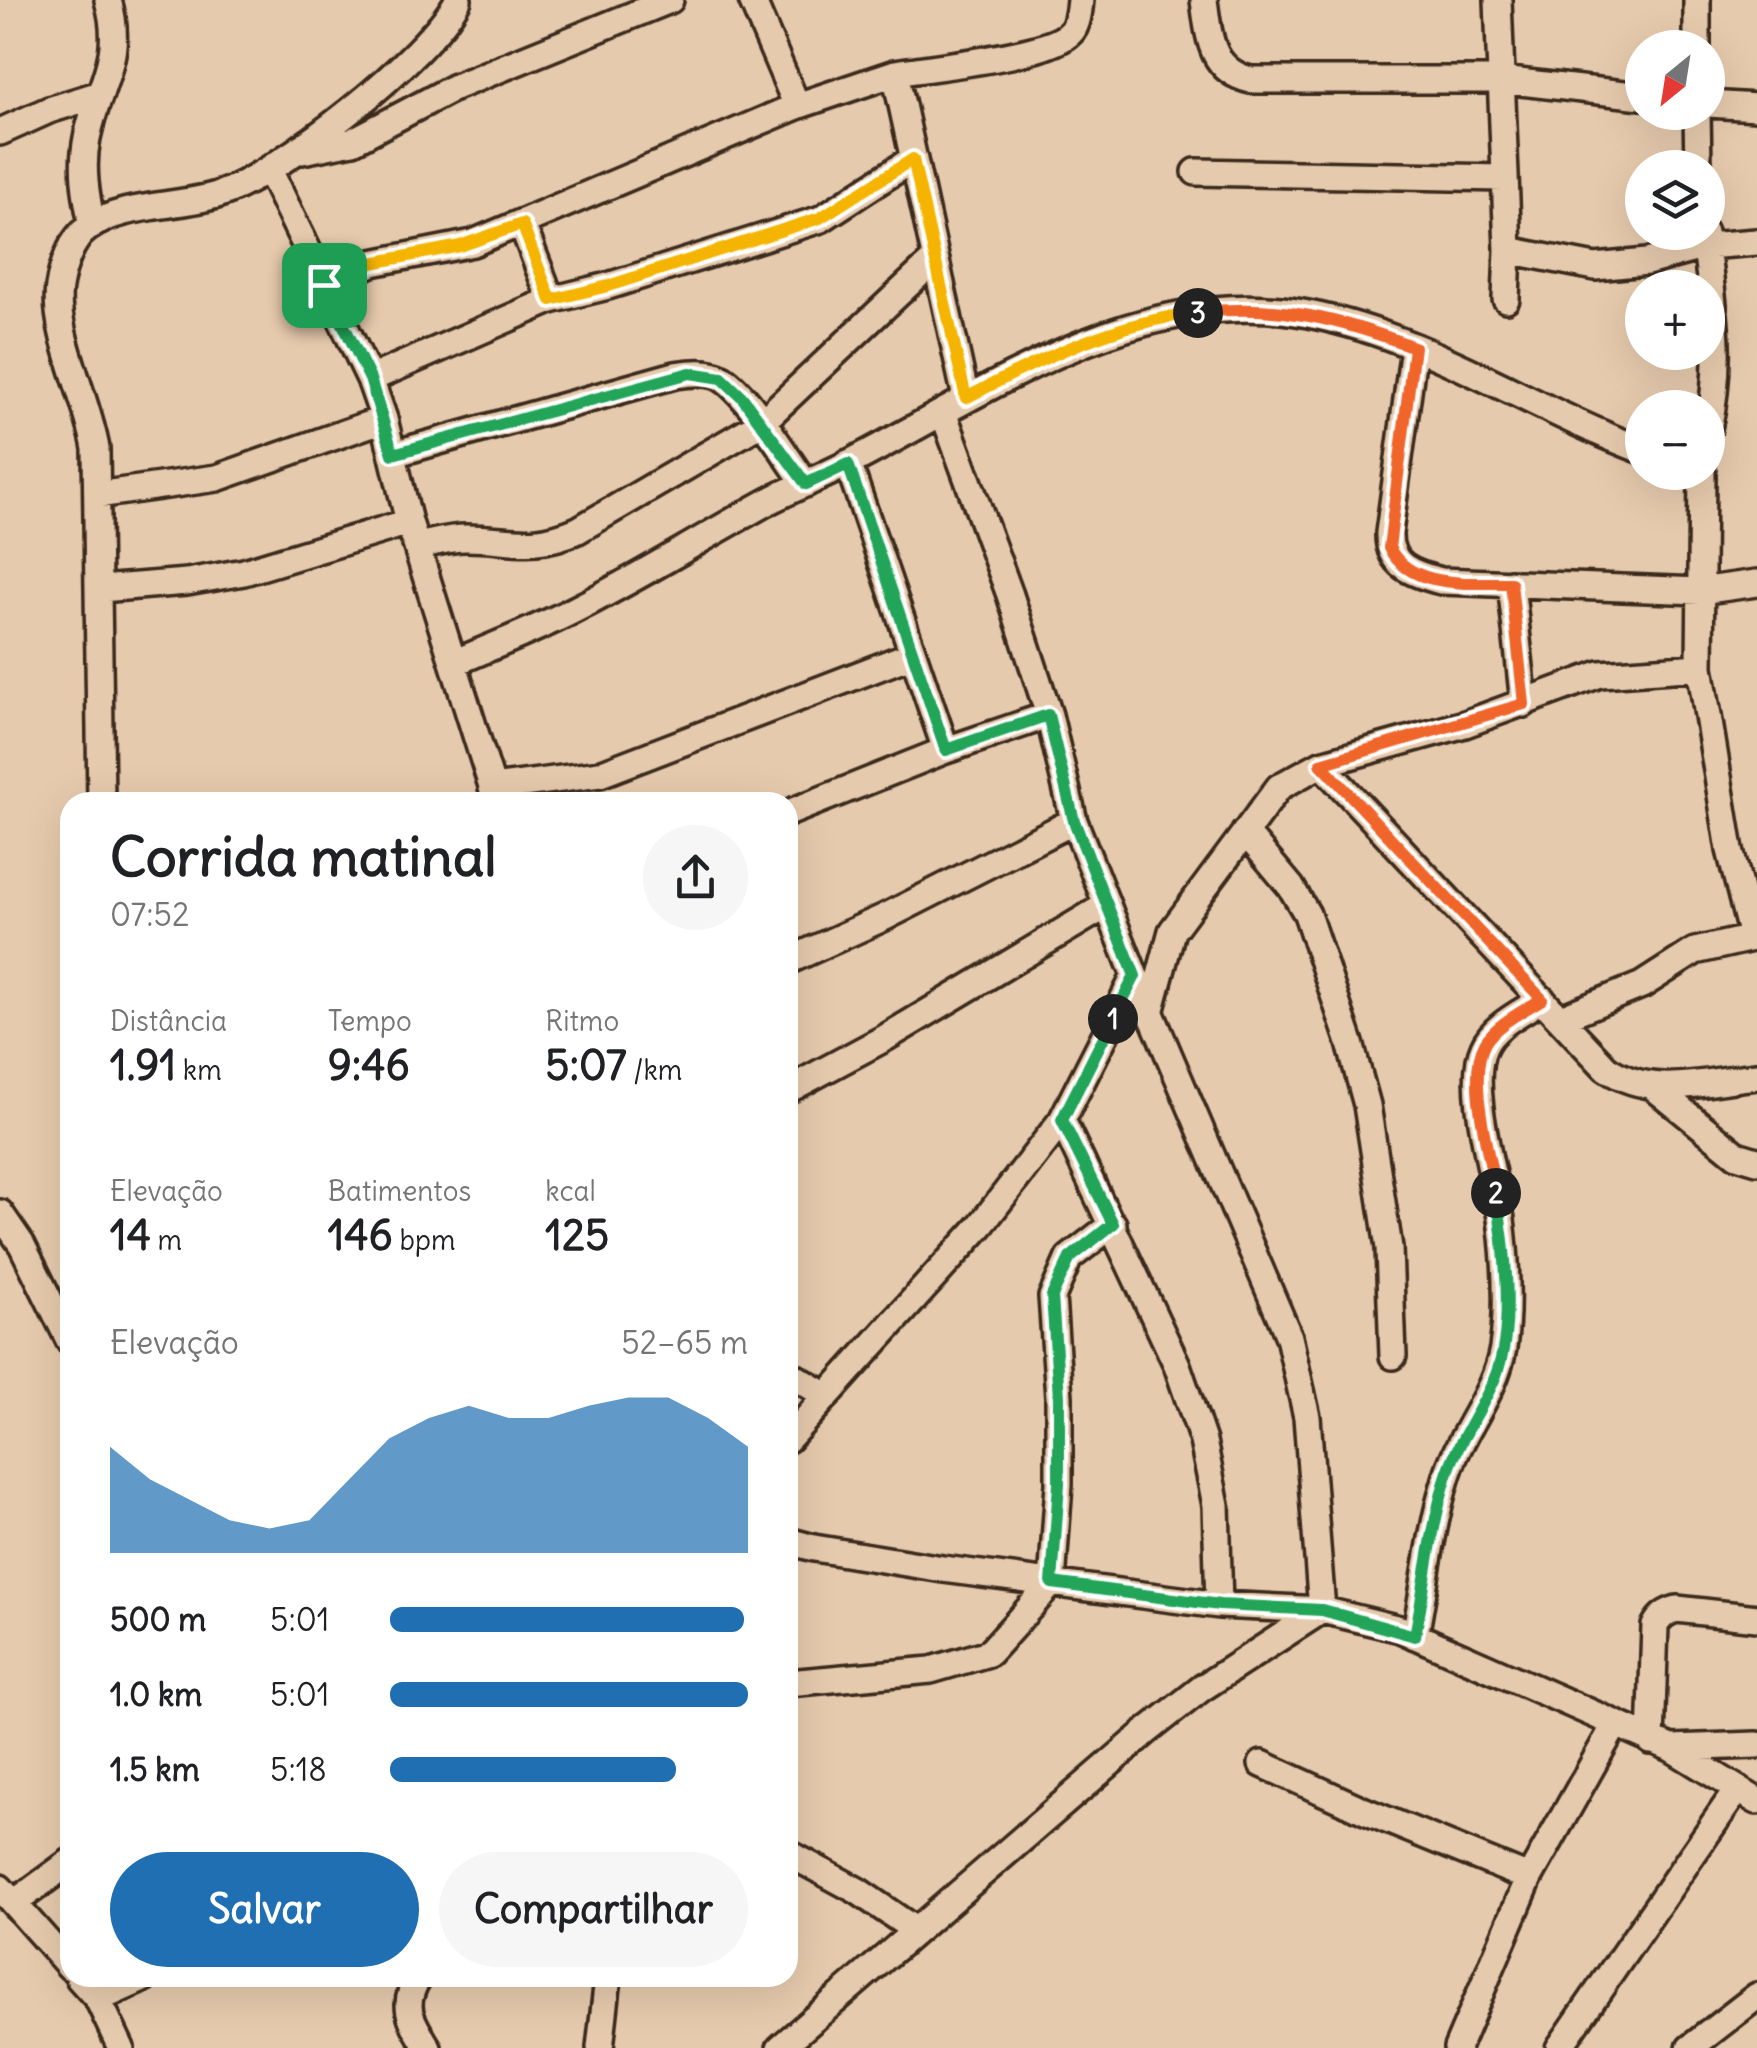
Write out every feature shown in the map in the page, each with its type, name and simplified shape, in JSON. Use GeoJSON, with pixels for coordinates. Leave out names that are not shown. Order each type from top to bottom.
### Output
{"type":"FeatureCollection","features":[{"type":"Feature","properties":{"kind":"street"},"geometry":{"type":"LineString","coordinates":[[92,224],[84,178],[86,142],[97,95],[112,65],[116,38],[108,0]]}},
{"type":"Feature","properties":{"kind":"street"},"geometry":{"type":"LineString","coordinates":[[102,792],[100,590],[92,423],[60,319],[58,289],[70,249],[92,224],[114,215],[216,195],[269,170],[363,99],[437,30],[458,0]]}},
{"type":"Feature","properties":{"kind":"street"},"geometry":{"type":"LineString","coordinates":[[294,152],[353,142],[456,87],[670,0]]}},
{"type":"Feature","properties":{"kind":"street"},"geometry":{"type":"LineString","coordinates":[[752,0],[797,106]]}},
{"type":"Feature","properties":{"kind":"street"},"geometry":{"type":"LineString","coordinates":[[324,285],[372,263],[460,246],[522,224],[797,106],[895,72],[1004,55],[1059,41],[1073,30],[1080,0]]}},
{"type":"Feature","properties":{"kind":"street"},"geometry":{"type":"LineString","coordinates":[[1204,0],[1216,58],[1239,78],[1314,83],[1502,80],[1625,94]]}},
{"type":"Feature","properties":{"kind":"street"},"geometry":{"type":"LineString","coordinates":[[1498,0],[1508,250],[1506,299]]}},
{"type":"Feature","properties":{"kind":"street"},"geometry":{"type":"LineString","coordinates":[[1697,30],[1698,0]]}},
{"type":"Feature","properties":{"kind":"street"},"geometry":{"type":"LineString","coordinates":[[895,72],[966,398]]}},
{"type":"Feature","properties":{"kind":"street"},"geometry":{"type":"LineString","coordinates":[[0,132],[49,110],[97,95]]}},
{"type":"Feature","properties":{"kind":"street"},"geometry":{"type":"LineString","coordinates":[[1725,105],[1757,108]]}},
{"type":"Feature","properties":{"kind":"street"},"geometry":{"type":"LineString","coordinates":[[370,379],[551,300],[608,286],[820,218],[913,159]]}},
{"type":"Feature","properties":{"kind":"street"},"geometry":{"type":"LineString","coordinates":[[269,170],[370,379],[413,534],[493,792]]}},
{"type":"Feature","properties":{"kind":"street"},"geometry":{"type":"LineString","coordinates":[[1196,172],[1504,178]]}},
{"type":"Feature","properties":{"kind":"street"},"geometry":{"type":"LineString","coordinates":[[522,224],[551,300]]}},
{"type":"Feature","properties":{"kind":"street"},"geometry":{"type":"LineString","coordinates":[[1725,240],[1757,242]]}},
{"type":"Feature","properties":{"kind":"street"},"geometry":{"type":"LineString","coordinates":[[1508,250],[1595,268],[1647,262],[1677,250]]}},
{"type":"Feature","properties":{"kind":"street"},"geometry":{"type":"LineString","coordinates":[[1707,250],[1718,327],[1715,390]]}},
{"type":"Feature","properties":{"kind":"street"},"geometry":{"type":"LineString","coordinates":[[100,590],[244,572],[413,534],[534,544],[554,540],[578,530],[761,423],[934,260]]}},
{"type":"Feature","properties":{"kind":"street"},"geometry":{"type":"LineString","coordinates":[[454,663],[574,610],[1027,366],[1112,332],[1176,315],[1222,310],[1303,312],[1350,323],[1481,374],[1625,442]]}},
{"type":"Feature","properties":{"kind":"street"},"geometry":{"type":"LineString","coordinates":[[1414,347],[1389,548],[1404,569],[1440,581],[1700,591],[1757,582]]}},
{"type":"Feature","properties":{"kind":"street"},"geometry":{"type":"LineString","coordinates":[[393,454],[690,373],[722,378],[742,397],[806,484]]}},
{"type":"Feature","properties":{"kind":"street"},"geometry":{"type":"LineString","coordinates":[[943,412],[1010,594],[1048,715],[1074,821],[1135,976],[1289,1337],[1308,1418],[1322,1610]]}},
{"type":"Feature","properties":{"kind":"street"},"geometry":{"type":"LineString","coordinates":[[97,495],[217,478],[384,419]]}},
{"type":"Feature","properties":{"kind":"street"},"geometry":{"type":"LineString","coordinates":[[848,464],[946,750]]}},
{"type":"Feature","properties":{"kind":"street"},"geometry":{"type":"LineString","coordinates":[[1560,1018],[1642,985],[1695,951],[1755,936],[1730,850],[1700,666],[1702,490]]}},
{"type":"Feature","properties":{"kind":"street"},"geometry":{"type":"LineString","coordinates":[[1511,583],[1524,704]]}},
{"type":"Feature","properties":{"kind":"street"},"geometry":{"type":"LineString","coordinates":[[509,792],[600,774],[912,654]]}},
{"type":"Feature","properties":{"kind":"street"},"geometry":{"type":"LineString","coordinates":[[1152,1009],[1172,931],[1279,787],[1321,764],[1452,728],[1600,674],[1700,666]]}},
{"type":"Feature","properties":{"kind":"street"},"geometry":{"type":"LineString","coordinates":[[798,809],[946,750],[1048,715]]}},
{"type":"Feature","properties":{"kind":"street"},"geometry":{"type":"LineString","coordinates":[[1321,764],[1606,1068],[1620,1078],[1656,1088],[1757,1076]]}},
{"type":"Feature","properties":{"kind":"street"},"geometry":{"type":"LineString","coordinates":[[798,957],[885,918],[1074,821]]}},
{"type":"Feature","properties":{"kind":"street"},"geometry":{"type":"LineString","coordinates":[[1244,832],[1291,888],[1306,914],[1350,1043],[1367,1105],[1388,1248],[1393,1356]]}},
{"type":"Feature","properties":{"kind":"street"},"geometry":{"type":"LineString","coordinates":[[798,1085],[886,1038],[1107,905]]}},
{"type":"Feature","properties":{"kind":"street"},"geometry":{"type":"LineString","coordinates":[[798,1428],[982,1225],[1062,1120],[1135,976]]}},
{"type":"Feature","properties":{"kind":"street"},"geometry":{"type":"LineString","coordinates":[[1415,1636],[1446,1480],[1460,1442],[1496,1376],[1502,1351],[1506,1310],[1502,1235],[1479,1095],[1482,1054],[1498,1029],[1542,999]]}},
{"type":"Feature","properties":{"kind":"street"},"geometry":{"type":"LineString","coordinates":[[1656,1088],[1737,1155],[1757,1162]]}},
{"type":"Feature","properties":{"kind":"street"},"geometry":{"type":"LineString","coordinates":[[1062,1120],[1177,1366],[1204,1440],[1216,1505],[1220,1605]]}},
{"type":"Feature","properties":{"kind":"street"},"geometry":{"type":"LineString","coordinates":[[0,1213],[22,1245],[60,1322]]}},
{"type":"Feature","properties":{"kind":"street"},"geometry":{"type":"LineString","coordinates":[[798,1682],[931,1670],[989,1653],[1052,1583],[1059,1484],[1059,1397],[1052,1296],[1070,1258],[1113,1224]]}},
{"type":"Feature","properties":{"kind":"street"},"geometry":{"type":"LineString","coordinates":[[798,1379],[827,1396]]}},
{"type":"Feature","properties":{"kind":"street"},"geometry":{"type":"LineString","coordinates":[[798,1544],[1220,1605],[1322,1610],[1415,1636],[1661,1744],[1747,1795],[1558,2048]]}},
{"type":"Feature","properties":{"kind":"street"},"geometry":{"type":"LineString","coordinates":[[1661,1744],[1655,1626],[1658,1620],[1677,1609],[1757,1618]]}},
{"type":"Feature","properties":{"kind":"street"},"geometry":{"type":"LineString","coordinates":[[780,2048],[1146,1732],[1202,1688],[1322,1610]]}},
{"type":"Feature","properties":{"kind":"street"},"geometry":{"type":"LineString","coordinates":[[1458,2048],[1529,1878],[1615,1725]]}},
{"type":"Feature","properties":{"kind":"street"},"geometry":{"type":"LineString","coordinates":[[1661,1744],[1757,1745]]}},
{"type":"Feature","properties":{"kind":"street"},"geometry":{"type":"LineString","coordinates":[[1262,1764],[1364,1811],[1529,1878]]}},
{"type":"Feature","properties":{"kind":"street"},"geometry":{"type":"LineString","coordinates":[[798,1858],[858,1891],[915,1930]]}},
{"type":"Feature","properties":{"kind":"street"},"geometry":{"type":"LineString","coordinates":[[60,1867],[7,1896],[60,1956]]}},
{"type":"Feature","properties":{"kind":"street"},"geometry":{"type":"LineString","coordinates":[[87,1987],[98,1999],[121,2048]]}},
{"type":"Feature","properties":{"kind":"street"},"geometry":{"type":"LineString","coordinates":[[98,1999],[125,1987]]}},
{"type":"Feature","properties":{"kind":"street"},"geometry":{"type":"LineString","coordinates":[[412,1987],[407,2005],[428,2048]]}},
{"type":"Feature","properties":{"kind":"street"},"geometry":{"type":"LineString","coordinates":[[600,2048],[607,1987]]}},
{"type":"Feature","properties":{"kind":"street"},"geometry":{"type":"LineString","coordinates":[[1690,2048],[1757,1996]]}},
{"type":"Feature","properties":{"kind":"route"},"geometry":{"type":"LineString","coordinates":[[913,159],[966,398],[1027,366],[1112,332],[1176,315],[1222,310],[1303,312],[1350,323],[1414,347],[1389,548],[1404,569],[1440,581],[1511,583],[1524,704],[1321,764],[1542,999],[1498,1029],[1482,1054],[1479,1095],[1501,1218],[1505,1329],[1496,1376],[1460,1442],[1446,1480],[1415,1636],[1322,1610],[1220,1605],[1052,1583],[1059,1484],[1059,1397],[1052,1296],[1070,1258],[1113,1224],[1062,1120],[1135,976],[1074,821],[1048,715],[946,750],[848,464],[806,484],[742,397],[722,378],[690,373],[393,454],[370,379],[324,285],[372,263],[473,243],[522,224],[551,300],[808,224],[835,212],[913,159]]}}]}
